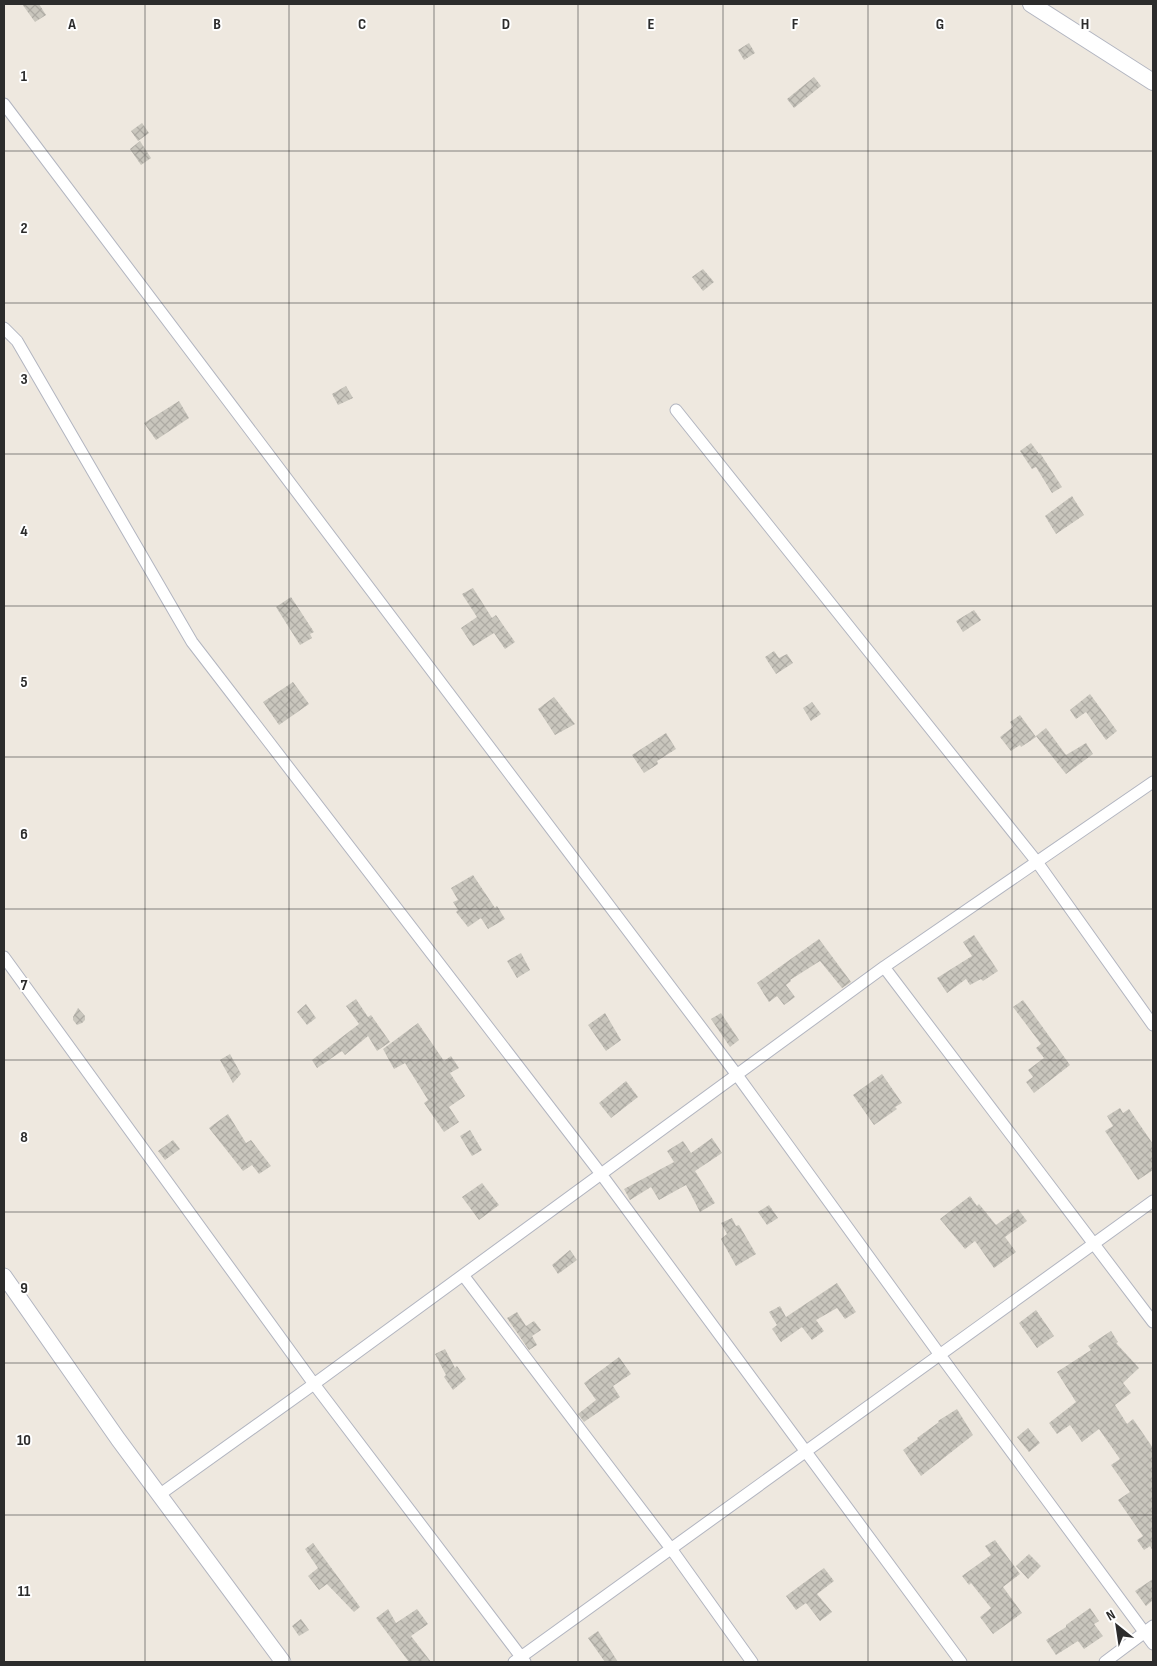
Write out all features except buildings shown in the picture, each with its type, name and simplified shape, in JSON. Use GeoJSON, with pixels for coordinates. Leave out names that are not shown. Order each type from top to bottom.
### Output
{"type":"FeatureCollection","features":[{"type":"Feature","properties":{"kind":"main road"},"geometry":{"type":"LineString","coordinates":[[1031,4],[1153,82]]}},
{"type":"Feature","properties":{"kind":"street"},"geometry":{"type":"LineString","coordinates":[[4,104],[737,1075],[940,1355],[1149,1629],[1153,1644]]}},
{"type":"Feature","properties":{"kind":"street"},"geometry":{"type":"LineString","coordinates":[[4,328],[16,341],[192,642],[601,1174],[961,1662]]}},
{"type":"Feature","properties":{"kind":"street"},"geometry":{"type":"LineString","coordinates":[[676,410],[1038,862],[1153,1024]]}},
{"type":"Feature","properties":{"kind":"street"},"geometry":{"type":"LineString","coordinates":[[159,1494],[314,1384],[884,967],[1153,782]]}},
{"type":"Feature","properties":{"kind":"street"},"geometry":{"type":"LineString","coordinates":[[4,957],[314,1384],[520,1661],[1153,1201]]}},
{"type":"Feature","properties":{"kind":"street"},"geometry":{"type":"LineString","coordinates":[[884,967],[1153,1322]]}},
{"type":"Feature","properties":{"kind":"street"},"geometry":{"type":"LineString","coordinates":[[463,1275],[672,1550],[752,1662]]}},
{"type":"Feature","properties":{"kind":"street"},"geometry":{"type":"LineString","coordinates":[[4,1276],[118,1439],[283,1662]]}},
{"type":"Feature","properties":{"kind":"street"},"geometry":{"type":"LineString","coordinates":[[1105,1662],[1149,1629]]}}]}
